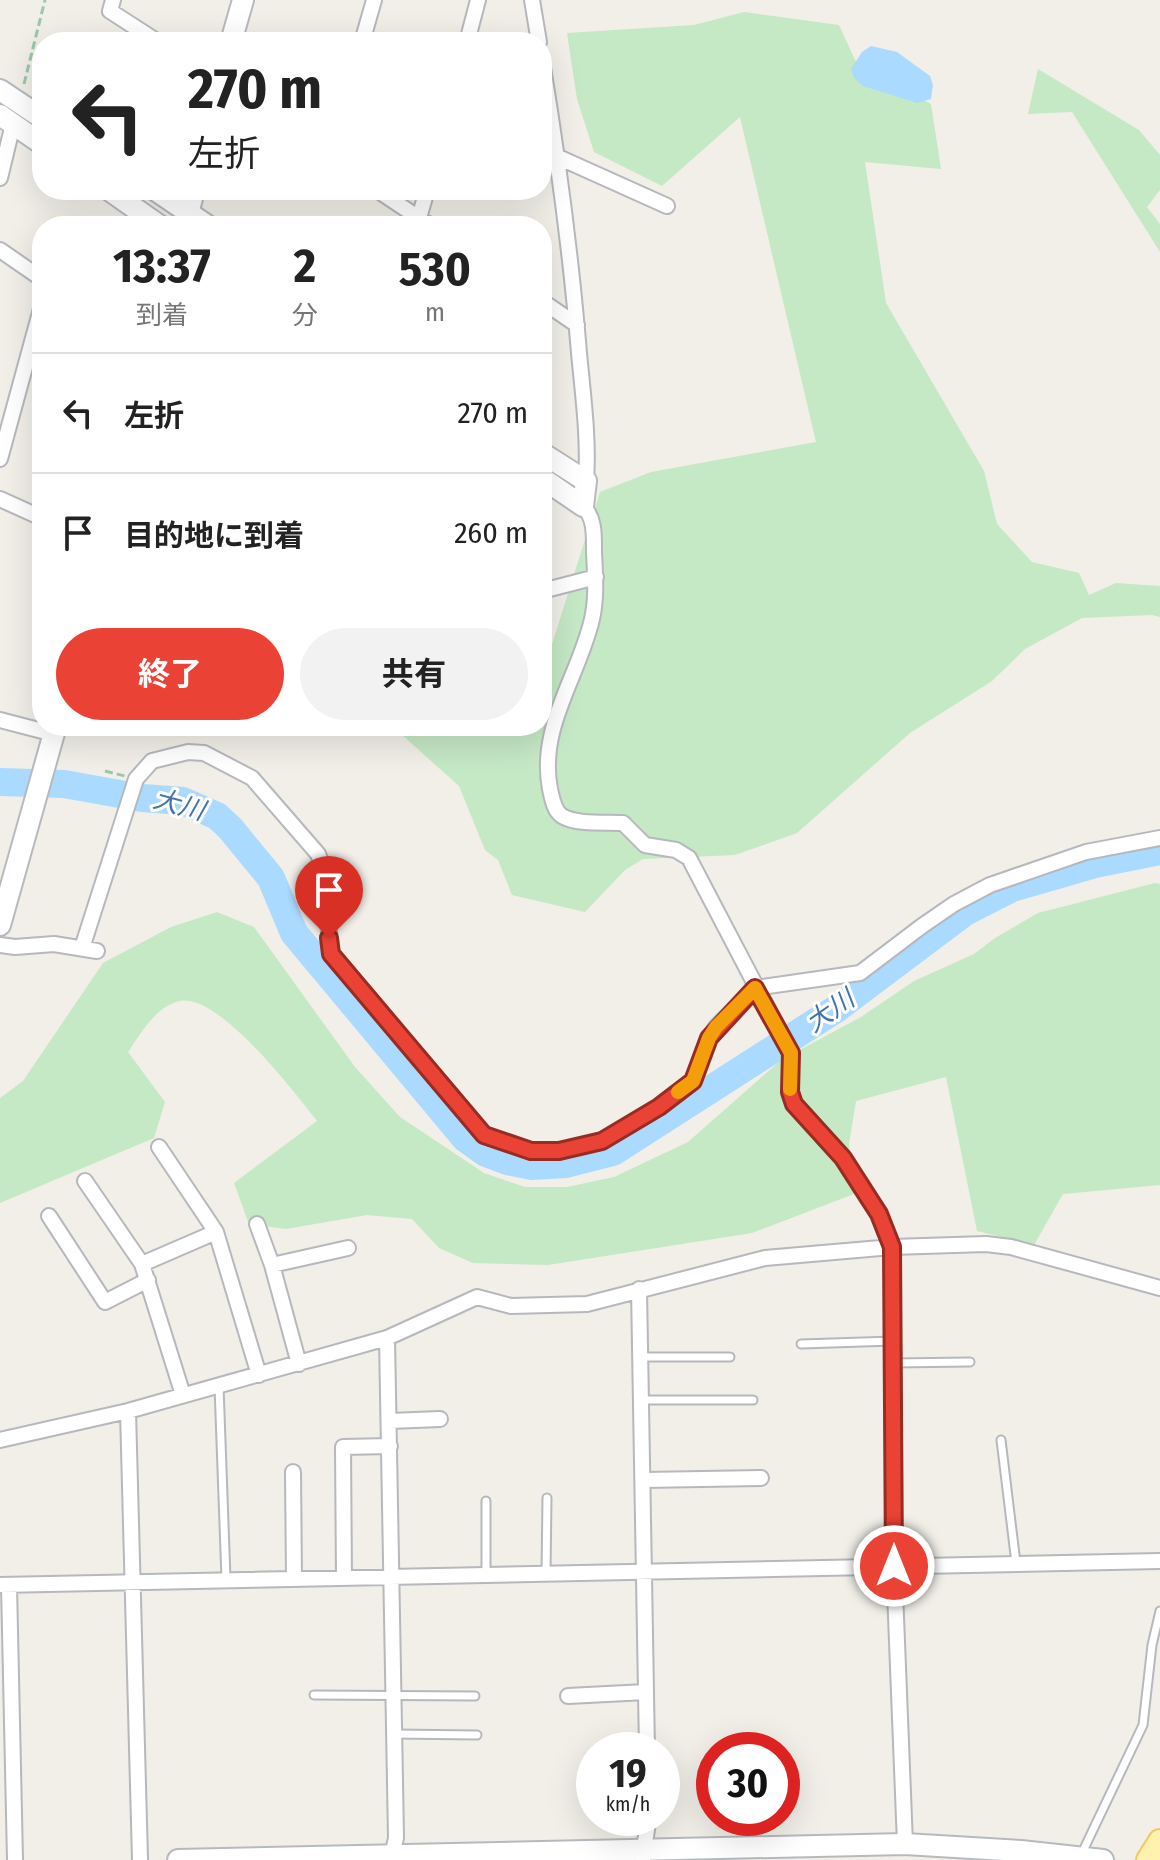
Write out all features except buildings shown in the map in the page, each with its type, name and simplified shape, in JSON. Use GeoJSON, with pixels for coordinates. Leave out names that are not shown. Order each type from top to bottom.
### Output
{"type":"FeatureCollection","features":[{"type":"Feature","properties":{"kind":"main road"},"geometry":{"type":"LineString","coordinates":[[1148,1860],[1160,1841]]}},
{"type":"Feature","properties":{"kind":"street"},"geometry":{"type":"LineString","coordinates":[[113,0],[110,11],[143,32]]}},
{"type":"Feature","properties":{"kind":"street"},"geometry":{"type":"LineString","coordinates":[[234,32],[243,0]]}},
{"type":"Feature","properties":{"kind":"street"},"geometry":{"type":"LineString","coordinates":[[365,32],[374,0]]}},
{"type":"Feature","properties":{"kind":"street"},"geometry":{"type":"LineString","coordinates":[[470,32],[478,0]]}},
{"type":"Feature","properties":{"kind":"street"},"geometry":{"type":"LineString","coordinates":[[532,0],[537,32]]}},
{"type":"Feature","properties":{"kind":"street"},"geometry":{"type":"LineString","coordinates":[[0,90],[32,111]]}},
{"type":"Feature","properties":{"kind":"street"},"geometry":{"type":"LineString","coordinates":[[0,178],[7,120],[32,137]]}},
{"type":"Feature","properties":{"kind":"street"},"geometry":{"type":"LineString","coordinates":[[552,121],[577,325],[588,454],[583,506]]}},
{"type":"Feature","properties":{"kind":"street"},"geometry":{"type":"LineString","coordinates":[[558,157],[667,206]]}},
{"type":"Feature","properties":{"kind":"street"},"geometry":{"type":"LineString","coordinates":[[123,200],[146,216]]}},
{"type":"Feature","properties":{"kind":"street"},"geometry":{"type":"LineString","coordinates":[[166,200],[184,216]]}},
{"type":"Feature","properties":{"kind":"street"},"geometry":{"type":"LineString","coordinates":[[392,200],[416,216]]}},
{"type":"Feature","properties":{"kind":"street"},"geometry":{"type":"LineString","coordinates":[[0,250],[32,272]]}},
{"type":"Feature","properties":{"kind":"street"},"geometry":{"type":"LineString","coordinates":[[552,308],[577,325]]}},
{"type":"Feature","properties":{"kind":"street"},"geometry":{"type":"LineString","coordinates":[[0,455],[32,341]]}},
{"type":"Feature","properties":{"kind":"street"},"geometry":{"type":"LineString","coordinates":[[552,459],[586,481]]}},
{"type":"Feature","properties":{"kind":"street"},"geometry":{"type":"LineString","coordinates":[[552,485],[590,513],[596,577],[591,622],[552,727]]}},
{"type":"Feature","properties":{"kind":"street"},"geometry":{"type":"LineString","coordinates":[[0,499],[32,513]]}},
{"type":"Feature","properties":{"kind":"street"},"geometry":{"type":"LineString","coordinates":[[552,588],[596,577]]}},
{"type":"Feature","properties":{"kind":"street"},"geometry":{"type":"LineString","coordinates":[[0,720],[32,726]]}},
{"type":"Feature","properties":{"kind":"street"},"geometry":{"type":"LineString","coordinates":[[0,925],[53,736]]}},
{"type":"Feature","properties":{"kind":"street"},"geometry":{"type":"LineString","coordinates":[[551,736],[548,779],[559,815],[623,823],[645,845],[684,853],[689,858],[789,1050],[790,1092],[794,1104],[843,1158],[879,1214],[892,1247],[894,1566],[905,1848]]}},
{"type":"Feature","properties":{"kind":"street"},"geometry":{"type":"LineString","coordinates":[[82,948],[133,786],[152,761],[188,752],[204,753],[252,778],[318,854],[323,867],[331,954],[475,1126],[484,1135],[505,1144],[531,1151],[559,1151],[602,1141],[693,1081],[709,1038],[755,988],[860,973],[954,904],[990,885],[1086,852],[1160,838]]}},
{"type":"Feature","properties":{"kind":"street"},"geometry":{"type":"LineString","coordinates":[[0,945],[54,944],[97,951]]}},
{"type":"Feature","properties":{"kind":"street"},"geometry":{"type":"LineString","coordinates":[[159,1147],[216,1232],[259,1375]]}},
{"type":"Feature","properties":{"kind":"street"},"geometry":{"type":"LineString","coordinates":[[85,1181],[142,1264],[183,1395]]}},
{"type":"Feature","properties":{"kind":"street"},"geometry":{"type":"LineString","coordinates":[[49,1216],[105,1302],[148,1280]]}},
{"type":"Feature","properties":{"kind":"street"},"geometry":{"type":"LineString","coordinates":[[257,1224],[272,1265],[299,1364]]}},
{"type":"Feature","properties":{"kind":"street"},"geometry":{"type":"LineString","coordinates":[[142,1264],[216,1232]]}},
{"type":"Feature","properties":{"kind":"street"},"geometry":{"type":"LineString","coordinates":[[0,1440],[128,1411],[387,1338],[477,1297],[511,1306],[587,1304],[765,1258],[892,1247],[986,1244],[1011,1247],[1160,1288]]}},
{"type":"Feature","properties":{"kind":"street"},"geometry":{"type":"LineString","coordinates":[[272,1265],[348,1248]]}},
{"type":"Feature","properties":{"kind":"street"},"geometry":{"type":"LineString","coordinates":[[639,1289],[647,1732]]}},
{"type":"Feature","properties":{"kind":"street"},"geometry":{"type":"LineString","coordinates":[[387,1338],[395,1694],[396,1838],[391,1857]]}},
{"type":"Feature","properties":{"kind":"street"},"geometry":{"type":"LineString","coordinates":[[128,1411],[140,1860]]}},
{"type":"Feature","properties":{"kind":"street"},"geometry":{"type":"LineString","coordinates":[[390,1421],[440,1419]]}},
{"type":"Feature","properties":{"kind":"street"},"geometry":{"type":"LineString","coordinates":[[344,1578],[343,1447],[390,1446]]}},
{"type":"Feature","properties":{"kind":"street"},"geometry":{"type":"LineString","coordinates":[[293,1472],[294,1579]]}},
{"type":"Feature","properties":{"kind":"street"},"geometry":{"type":"LineString","coordinates":[[644,1480],[761,1478]]}},
{"type":"Feature","properties":{"kind":"street"},"geometry":{"type":"LineString","coordinates":[[15,1860],[4,1585],[1160,1561]]}},
{"type":"Feature","properties":{"kind":"street"},"geometry":{"type":"LineString","coordinates":[[568,1696],[646,1692]]}},
{"type":"Feature","properties":{"kind":"street"},"geometry":{"type":"LineString","coordinates":[[178,1860],[905,1848],[1103,1860]]}},
{"type":"Feature","properties":{"kind":"lane"},"geometry":{"type":"LineString","coordinates":[[801,1344],[893,1341]]}},
{"type":"Feature","properties":{"kind":"lane"},"geometry":{"type":"LineString","coordinates":[[641,1357],[730,1357]]}},
{"type":"Feature","properties":{"kind":"lane"},"geometry":{"type":"LineString","coordinates":[[893,1363],[970,1362]]}},
{"type":"Feature","properties":{"kind":"lane"},"geometry":{"type":"LineString","coordinates":[[219,1386],[226,1580]]}},
{"type":"Feature","properties":{"kind":"lane"},"geometry":{"type":"LineString","coordinates":[[643,1400],[753,1400]]}},
{"type":"Feature","properties":{"kind":"lane"},"geometry":{"type":"LineString","coordinates":[[1001,1440],[1016,1563]]}},
{"type":"Feature","properties":{"kind":"lane"},"geometry":{"type":"LineString","coordinates":[[546,1573],[547,1498]]}},
{"type":"Feature","properties":{"kind":"lane"},"geometry":{"type":"LineString","coordinates":[[486,1501],[486,1575]]}},
{"type":"Feature","properties":{"kind":"lane"},"geometry":{"type":"LineString","coordinates":[[1080,1857],[1143,1725],[1152,1645],[1160,1611]]}},
{"type":"Feature","properties":{"kind":"lane"},"geometry":{"type":"LineString","coordinates":[[314,1695],[475,1696]]}},
{"type":"Feature","properties":{"kind":"lane"},"geometry":{"type":"LineString","coordinates":[[395,1734],[477,1735]]}},
{"type":"Feature","properties":{"kind":"path"},"geometry":{"type":"LineString","coordinates":[[37,32],[45,0]]}},
{"type":"Feature","properties":{"kind":"path"},"geometry":{"type":"LineString","coordinates":[[19,103],[32,52]]}},
{"type":"Feature","properties":{"kind":"green space"},"geometry":{"type":"Polygon","coordinates":[[[744,12],[839,25],[855,60],[931,104],[941,169],[865,162],[886,303],[984,471],[997,524],[1032,562],[1079,573],[1089,595],[1116,583],[1160,586],[1160,617],[1082,618],[1025,649],[992,681],[910,733],[797,833],[735,855],[643,859],[625,870],[585,912],[512,895],[498,860],[485,850],[459,786],[403,736],[552,736],[552,644],[600,492],[651,472],[816,442],[740,117],[662,186],[594,152],[577,99],[567,33],[694,25],[744,12]]]}},
{"type":"Feature","properties":{"kind":"green space"},"geometry":{"type":"Polygon","coordinates":[[[1038,69],[1139,130],[1160,155],[1160,190],[1147,207],[1160,224],[1160,252],[1072,112],[1028,114],[1038,69]]]}},
{"type":"Feature","properties":{"kind":"green space"},"geometry":{"type":"Polygon","coordinates":[[[1160,884],[1160,1185],[1063,1194],[1034,1245],[977,1231],[946,1077],[856,1101],[849,1144],[854,1194],[752,1233],[548,1265],[473,1263],[439,1248],[412,1219],[367,1215],[286,1229],[249,1224],[234,1183],[317,1121],[235,1028],[215,1012],[196,1003],[180,1001],[156,1014],[128,1052],[165,1102],[154,1138],[0,1203],[0,1098],[23,1081],[103,963],[171,927],[217,912],[254,927],[355,1067],[400,1117],[484,1173],[525,1187],[567,1187],[614,1177],[688,1142],[781,1060],[861,1017],[914,981],[974,954],[1038,913],[1160,884]]]}},
{"type":"Feature","properties":{"kind":"water"},"geometry":{"type":"Polygon","coordinates":[[[871,46],[897,52],[930,76],[933,85],[931,99],[917,103],[863,86],[854,78],[851,69],[862,52],[871,46]]]}},
{"type":"Feature","properties":{"kind":"waterway","name":"大川"},"geometry":{"type":"LineString","coordinates":[[0,782],[64,784],[142,798],[183,801],[217,816],[271,878],[294,933],[465,1138],[486,1153],[532,1166],[566,1164],[613,1152],[836,1009],[965,912],[1012,888],[1095,864],[1160,851]]}},
{"type":"Feature","properties":{"kind":"slow traffic"},"geometry":{"type":"LineString","coordinates":[[678,1092],[693,1081],[716,1027],[755,988],[791,1053],[790,1089]]}},
{"type":"Feature","properties":{"kind":"route"},"geometry":{"type":"LineString","coordinates":[[329,938],[331,954],[484,1135],[531,1151],[559,1151],[602,1141],[659,1107],[693,1081],[716,1027],[755,988],[791,1053],[790,1092],[794,1104],[843,1158],[879,1214],[892,1247],[894,1566]]}}]}
